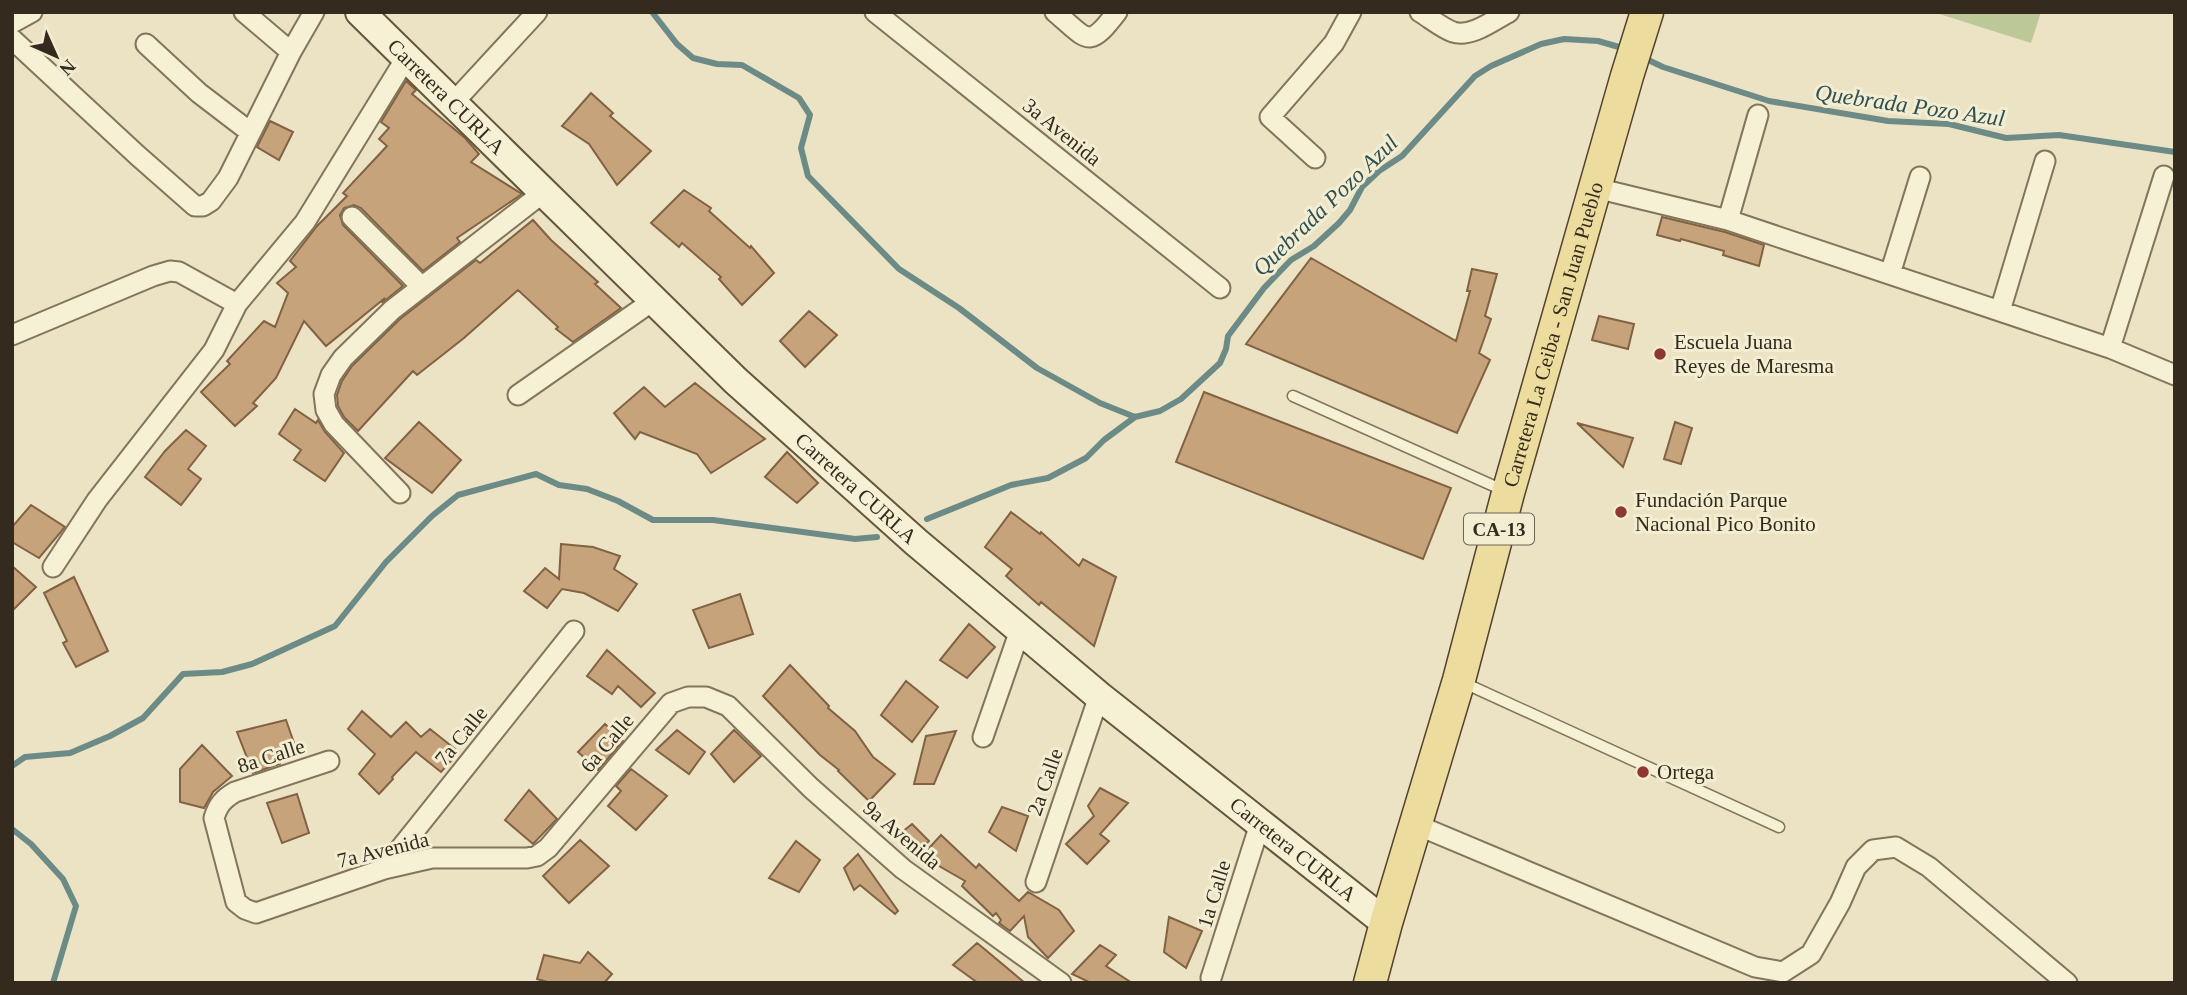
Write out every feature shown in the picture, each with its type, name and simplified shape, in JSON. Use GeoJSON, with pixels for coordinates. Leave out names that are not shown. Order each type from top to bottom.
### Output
{"type":"FeatureCollection","features":[{"type":"Feature","properties":{"kind":"main road","name":"Carretera CURLA"},"geometry":{"type":"LineString","coordinates":[[362,13],[736,382],[916,542],[1098,696],[1386,923]]}},
{"type":"Feature","properties":{"kind":"main road","name":"Carretera La Ceiba - San Juan Pueblo"},"geometry":{"type":"LineString","coordinates":[[1370,983],[1459,680],[1508,493],[1644,24]]}},
{"type":"Feature","properties":{"kind":"street"},"geometry":{"type":"LineString","coordinates":[[12,23],[32,12]]}},
{"type":"Feature","properties":{"kind":"street"},"geometry":{"type":"LineString","coordinates":[[244,12],[290,52]]}},
{"type":"Feature","properties":{"kind":"street"},"geometry":{"type":"LineString","coordinates":[[12,39],[195,206],[203,206],[211,201],[223,186],[290,52],[314,12]]}},
{"type":"Feature","properties":{"kind":"street"},"geometry":{"type":"LineString","coordinates":[[453,103],[537,12]]}},
{"type":"Feature","properties":{"kind":"street","name":"3a Avenida"},"geometry":{"type":"LineString","coordinates":[[875,12],[1220,288]]}},
{"type":"Feature","properties":{"kind":"street"},"geometry":{"type":"LineString","coordinates":[[1055,12],[1081,34],[1089,37],[1096,37],[1103,31],[1117,12]]}},
{"type":"Feature","properties":{"kind":"street"},"geometry":{"type":"LineString","coordinates":[[1315,158],[1270,117],[1334,43],[1351,12]]}},
{"type":"Feature","properties":{"kind":"street"},"geometry":{"type":"LineString","coordinates":[[1420,12],[1452,32],[1463,34],[1509,12]]}},
{"type":"Feature","properties":{"kind":"street"},"geometry":{"type":"LineString","coordinates":[[146,44],[200,93],[250,132]]}},
{"type":"Feature","properties":{"kind":"street"},"geometry":{"type":"LineString","coordinates":[[53,568],[97,500],[214,350],[237,304],[305,222],[406,58]]}},
{"type":"Feature","properties":{"kind":"street"},"geometry":{"type":"LineString","coordinates":[[1728,220],[1758,115]]}},
{"type":"Feature","properties":{"kind":"street"},"geometry":{"type":"LineString","coordinates":[[2000,311],[2045,161]]}},
{"type":"Feature","properties":{"kind":"street"},"geometry":{"type":"LineString","coordinates":[[2110,348],[2164,176]]}},
{"type":"Feature","properties":{"kind":"street"},"geometry":{"type":"LineString","coordinates":[[1890,274],[1920,177]]}},
{"type":"Feature","properties":{"kind":"street"},"geometry":{"type":"LineString","coordinates":[[1595,188],[1728,220],[2110,348],[2175,375]]}},
{"type":"Feature","properties":{"kind":"street"},"geometry":{"type":"LineString","coordinates":[[400,493],[334,424],[326,410],[324,394],[331,375],[343,359],[392,310],[544,192]]}},
{"type":"Feature","properties":{"kind":"street"},"geometry":{"type":"LineString","coordinates":[[352,217],[422,287]]}},
{"type":"Feature","properties":{"kind":"street"},"geometry":{"type":"LineString","coordinates":[[12,335],[170,271],[179,272],[237,304]]}},
{"type":"Feature","properties":{"kind":"street"},"geometry":{"type":"LineString","coordinates":[[518,395],[654,300]]}},
{"type":"Feature","properties":{"kind":"street"},"geometry":{"type":"LineString","coordinates":[[982,737],[1020,630]]}},
{"type":"Feature","properties":{"kind":"street","name":"7a Calle"},"geometry":{"type":"LineString","coordinates":[[384,869],[574,631]]}},
{"type":"Feature","properties":{"kind":"street","name":"2a Calle"},"geometry":{"type":"LineString","coordinates":[[1035,882],[1098,696]]}},
{"type":"Feature","properties":{"kind":"street","name":"6a Calle"},"geometry":{"type":"LineString","coordinates":[[537,856],[548,848],[671,703],[688,697],[706,697],[728,706]]}},
{"type":"Feature","properties":{"kind":"street","name":"9a Avenida"},"geometry":{"type":"LineString","coordinates":[[728,706],[811,788],[903,869],[1061,983]]}},
{"type":"Feature","properties":{"kind":"street","name":"8a Calle"},"geometry":{"type":"LineString","coordinates":[[245,909],[236,902],[214,818],[217,808],[223,799],[235,792],[329,761]]}},
{"type":"Feature","properties":{"kind":"street","name":"1a Calle"},"geometry":{"type":"LineString","coordinates":[[1211,978],[1260,824]]}},
{"type":"Feature","properties":{"kind":"street"},"geometry":{"type":"LineString","coordinates":[[1417,825],[1755,967],[1783,972],[1811,954],[1840,903],[1856,867],[1873,850],[1896,847],[1929,867],[2067,983]]}},
{"type":"Feature","properties":{"kind":"street","name":"7a Avenida"},"geometry":{"type":"LineString","coordinates":[[245,909],[256,913],[384,869],[432,858],[537,856]]}},
{"type":"Feature","properties":{"kind":"lane"},"geometry":{"type":"LineString","coordinates":[[1293,396],[1508,493]]}},
{"type":"Feature","properties":{"kind":"lane"},"geometry":{"type":"LineString","coordinates":[[1459,680],[1779,827]]}},
{"type":"Feature","properties":{"kind":"green space"},"geometry":{"type":"Polygon","coordinates":[[[1933,12],[2041,12],[2031,43],[1933,12]]]}},
{"type":"Feature","properties":{"kind":"building"},"geometry":{"type":"Polygon","coordinates":[[[406,81],[416,90],[412,94],[465,138],[479,154],[471,162],[522,194],[457,238],[460,242],[423,271],[361,208],[354,205],[344,208],[340,215],[343,225],[403,286],[326,346],[304,321],[276,378],[253,403],[257,406],[235,426],[201,392],[230,364],[227,361],[264,321],[275,327],[288,293],[277,283],[296,267],[290,261],[317,226],[347,196],[343,193],[387,146],[379,139],[389,128],[381,122],[406,81]]]}},
{"type":"Feature","properties":{"kind":"building"},"geometry":{"type":"Polygon","coordinates":[[[591,93],[613,113],[610,116],[651,151],[617,185],[589,144],[562,126],[591,93]]]}},
{"type":"Feature","properties":{"kind":"building"},"geometry":{"type":"Polygon","coordinates":[[[270,121],[293,132],[279,160],[257,147],[270,121]]]}},
{"type":"Feature","properties":{"kind":"building"},"geometry":{"type":"Polygon","coordinates":[[[684,190],[711,208],[709,211],[750,248],[751,246],[774,273],[742,305],[719,279],[721,277],[682,243],[679,247],[651,223],[684,190]]]}},
{"type":"Feature","properties":{"kind":"building"},"geometry":{"type":"Polygon","coordinates":[[[1662,217],[1725,232],[1764,245],[1759,266],[1723,255],[1724,251],[1657,235],[1662,217]]]}},
{"type":"Feature","properties":{"kind":"building"},"geometry":{"type":"Polygon","coordinates":[[[533,220],[598,282],[595,284],[621,308],[573,342],[556,329],[558,327],[518,290],[417,375],[413,371],[358,431],[344,417],[338,406],[337,395],[352,366],[400,319],[476,260],[480,263],[533,220]]]}},
{"type":"Feature","properties":{"kind":"building"},"geometry":{"type":"Polygon","coordinates":[[[1311,258],[1456,341],[1470,291],[1467,291],[1472,269],[1497,274],[1485,316],[1491,319],[1479,353],[1490,360],[1457,433],[1246,344],[1311,258]]]}},
{"type":"Feature","properties":{"kind":"building"},"geometry":{"type":"Polygon","coordinates":[[[809,311],[837,335],[805,367],[780,341],[809,311]]]}},
{"type":"Feature","properties":{"kind":"building"},"geometry":{"type":"Polygon","coordinates":[[[1599,316],[1634,324],[1628,349],[1592,340],[1599,316]]]}},
{"type":"Feature","properties":{"kind":"building"},"geometry":{"type":"Polygon","coordinates":[[[695,383],[765,439],[711,473],[697,454],[640,432],[635,439],[614,413],[644,387],[665,407],[695,383]]]}},
{"type":"Feature","properties":{"kind":"building"},"geometry":{"type":"Polygon","coordinates":[[[1204,392],[1451,488],[1423,559],[1176,462],[1204,392]]]}},
{"type":"Feature","properties":{"kind":"building"},"geometry":{"type":"Polygon","coordinates":[[[295,409],[316,423],[318,420],[344,453],[325,481],[294,460],[301,450],[279,434],[295,409]]]}},
{"type":"Feature","properties":{"kind":"building"},"geometry":{"type":"Polygon","coordinates":[[[419,422],[461,460],[432,493],[385,458],[419,422]]]}},
{"type":"Feature","properties":{"kind":"building"},"geometry":{"type":"Polygon","coordinates":[[[1675,422],[1692,428],[1681,464],[1664,459],[1675,422]]]}},
{"type":"Feature","properties":{"kind":"building"},"geometry":{"type":"Polygon","coordinates":[[[1577,423],[1633,438],[1623,467],[1577,423]]]}},
{"type":"Feature","properties":{"kind":"building"},"geometry":{"type":"Polygon","coordinates":[[[186,430],[206,446],[188,469],[201,479],[181,505],[145,477],[186,430]]]}},
{"type":"Feature","properties":{"kind":"building"},"geometry":{"type":"Polygon","coordinates":[[[787,452],[818,483],[797,503],[765,477],[787,452]]]}},
{"type":"Feature","properties":{"kind":"building"},"geometry":{"type":"Polygon","coordinates":[[[31,505],[65,527],[39,558],[12,542],[12,527],[31,505]]]}},
{"type":"Feature","properties":{"kind":"building"},"geometry":{"type":"Polygon","coordinates":[[[1011,512],[1040,534],[1041,532],[1079,566],[1083,559],[1116,577],[1094,646],[1041,602],[1039,605],[1006,576],[1012,569],[985,547],[1011,512]]]}},
{"type":"Feature","properties":{"kind":"building"},"geometry":{"type":"Polygon","coordinates":[[[561,544],[593,547],[620,556],[614,569],[637,584],[618,611],[584,593],[562,589],[547,608],[524,591],[545,568],[559,579],[561,544]]]}},
{"type":"Feature","properties":{"kind":"building"},"geometry":{"type":"Polygon","coordinates":[[[12,566],[36,587],[12,611],[12,566]]]}},
{"type":"Feature","properties":{"kind":"building"},"geometry":{"type":"Polygon","coordinates":[[[74,577],[108,651],[76,667],[63,643],[67,641],[44,593],[74,577]]]}},
{"type":"Feature","properties":{"kind":"building"},"geometry":{"type":"Polygon","coordinates":[[[740,594],[753,634],[709,648],[693,610],[740,594]]]}},
{"type":"Feature","properties":{"kind":"building"},"geometry":{"type":"Polygon","coordinates":[[[969,624],[995,647],[967,678],[940,660],[969,624]]]}},
{"type":"Feature","properties":{"kind":"building"},"geometry":{"type":"Polygon","coordinates":[[[607,650],[655,693],[641,707],[618,686],[612,694],[587,676],[607,650]]]}},
{"type":"Feature","properties":{"kind":"building"},"geometry":{"type":"Polygon","coordinates":[[[790,665],[828,708],[855,731],[873,757],[895,774],[869,801],[763,696],[790,665]]]}},
{"type":"Feature","properties":{"kind":"building"},"geometry":{"type":"Polygon","coordinates":[[[906,681],[938,707],[912,742],[881,715],[906,681]]]}},
{"type":"Feature","properties":{"kind":"building"},"geometry":{"type":"Polygon","coordinates":[[[362,711],[391,737],[406,722],[421,737],[430,729],[459,752],[441,772],[416,752],[379,794],[359,774],[375,754],[348,729],[362,711]]]}},
{"type":"Feature","properties":{"kind":"building"},"geometry":{"type":"Polygon","coordinates":[[[286,720],[294,743],[275,751],[280,764],[253,773],[237,732],[286,720]]]}},
{"type":"Feature","properties":{"kind":"building"},"geometry":{"type":"Polygon","coordinates":[[[605,724],[623,741],[598,770],[578,752],[605,724]]]}},
{"type":"Feature","properties":{"kind":"building"},"geometry":{"type":"Polygon","coordinates":[[[677,730],[705,752],[689,774],[656,750],[677,730]]]}},
{"type":"Feature","properties":{"kind":"building"},"geometry":{"type":"Polygon","coordinates":[[[734,730],[761,756],[734,782],[711,754],[734,730]]]}},
{"type":"Feature","properties":{"kind":"building"},"geometry":{"type":"Polygon","coordinates":[[[956,731],[934,784],[914,784],[926,736],[956,731]]]}},
{"type":"Feature","properties":{"kind":"building"},"geometry":{"type":"Polygon","coordinates":[[[202,745],[232,776],[213,792],[204,808],[180,802],[180,769],[202,745]]]}},
{"type":"Feature","properties":{"kind":"building"},"geometry":{"type":"Polygon","coordinates":[[[631,769],[667,796],[636,830],[608,806],[621,791],[616,786],[631,769]]]}},
{"type":"Feature","properties":{"kind":"building"},"geometry":{"type":"Polygon","coordinates":[[[1100,788],[1128,803],[1100,834],[1109,841],[1087,864],[1066,844],[1094,816],[1088,806],[1100,788]]]}},
{"type":"Feature","properties":{"kind":"building"},"geometry":{"type":"Polygon","coordinates":[[[529,790],[557,819],[533,844],[505,820],[529,790]]]}},
{"type":"Feature","properties":{"kind":"building"},"geometry":{"type":"Polygon","coordinates":[[[297,794],[309,833],[282,843],[267,803],[297,794]]]}},
{"type":"Feature","properties":{"kind":"building"},"geometry":{"type":"Polygon","coordinates":[[[1002,807],[1028,816],[1016,851],[989,832],[1002,807]]]}},
{"type":"Feature","properties":{"kind":"building"},"geometry":{"type":"Polygon","coordinates":[[[912,824],[929,841],[917,853],[902,844],[897,836],[912,824]]]}},
{"type":"Feature","properties":{"kind":"building"},"geometry":{"type":"Polygon","coordinates":[[[941,835],[976,868],[979,864],[1019,901],[1028,892],[1059,910],[1074,931],[1048,958],[1028,937],[1024,916],[1010,931],[999,923],[1001,920],[996,913],[993,916],[962,886],[965,881],[927,859],[930,847],[941,835]]]}},
{"type":"Feature","properties":{"kind":"building"},"geometry":{"type":"Polygon","coordinates":[[[580,840],[609,866],[569,903],[543,876],[580,840]]]}},
{"type":"Feature","properties":{"kind":"building"},"geometry":{"type":"Polygon","coordinates":[[[796,841],[820,860],[799,892],[769,878],[796,841]]]}},
{"type":"Feature","properties":{"kind":"building"},"geometry":{"type":"Polygon","coordinates":[[[858,854],[898,911],[895,914],[860,885],[854,890],[844,868],[858,854]]]}},
{"type":"Feature","properties":{"kind":"building"},"geometry":{"type":"Polygon","coordinates":[[[1169,917],[1202,931],[1186,968],[1164,952],[1169,917]]]}},
{"type":"Feature","properties":{"kind":"building"},"geometry":{"type":"Polygon","coordinates":[[[977,943],[1025,983],[978,983],[953,965],[977,943]]]}},
{"type":"Feature","properties":{"kind":"building"},"geometry":{"type":"Polygon","coordinates":[[[1100,945],[1116,955],[1106,966],[1132,983],[1091,983],[1072,974],[1100,945]]]}},
{"type":"Feature","properties":{"kind":"building"},"geometry":{"type":"Polygon","coordinates":[[[588,952],[612,974],[604,983],[551,983],[537,979],[544,955],[580,963],[588,952]]]}},
{"type":"Feature","properties":{"kind":"waterway","name":"Quebrada Pozo Azul"},"geometry":{"type":"LineString","coordinates":[[652,12],[677,44],[693,58],[717,64],[742,65],[799,98],[810,115],[801,148],[808,176],[899,269],[959,308],[1037,368],[1100,403],[1135,417],[1160,411],[1181,399],[1220,363],[1228,336],[1264,288],[1291,260],[1314,246],[1339,223],[1350,210],[1362,187],[1379,171],[1402,156],[1475,76],[1541,44],[1564,39],[1598,41],[1626,49]]}},
{"type":"Feature","properties":{"kind":"waterway","name":"Quebrada Pozo Azul"},"geometry":{"type":"LineString","coordinates":[[1642,57],[1663,67],[1769,101],[1888,121],[1949,124],[2006,138],[2059,135],[2175,152]]}},
{"type":"Feature","properties":{"kind":"waterway"},"geometry":{"type":"LineString","coordinates":[[927,519],[1011,485],[1048,478],[1086,458],[1104,440],[1135,417]]}},
{"type":"Feature","properties":{"kind":"waterway"},"geometry":{"type":"LineString","coordinates":[[12,766],[25,757],[70,753],[110,736],[143,718],[183,674],[222,672],[252,664],[335,626],[386,562],[432,516],[458,495],[536,474],[559,485],[587,489],[618,501],[653,520],[713,520],[855,539],[877,537]]}},
{"type":"Feature","properties":{"kind":"waterway"},"geometry":{"type":"LineString","coordinates":[[12,829],[31,844],[63,879],[76,906],[53,983]]}},
{"type":"Feature","properties":{"kind":"place","name":"Escuela Juana Reyes de Maresma"},"geometry":{"type":"Point","coordinates":[1660,354]}},
{"type":"Feature","properties":{"kind":"place","name":"Fundación Parque Nacional Pico Bonito"},"geometry":{"type":"Point","coordinates":[1621,512]}},
{"type":"Feature","properties":{"kind":"place","name":"Ortega"},"geometry":{"type":"Point","coordinates":[1643,772]}}]}
